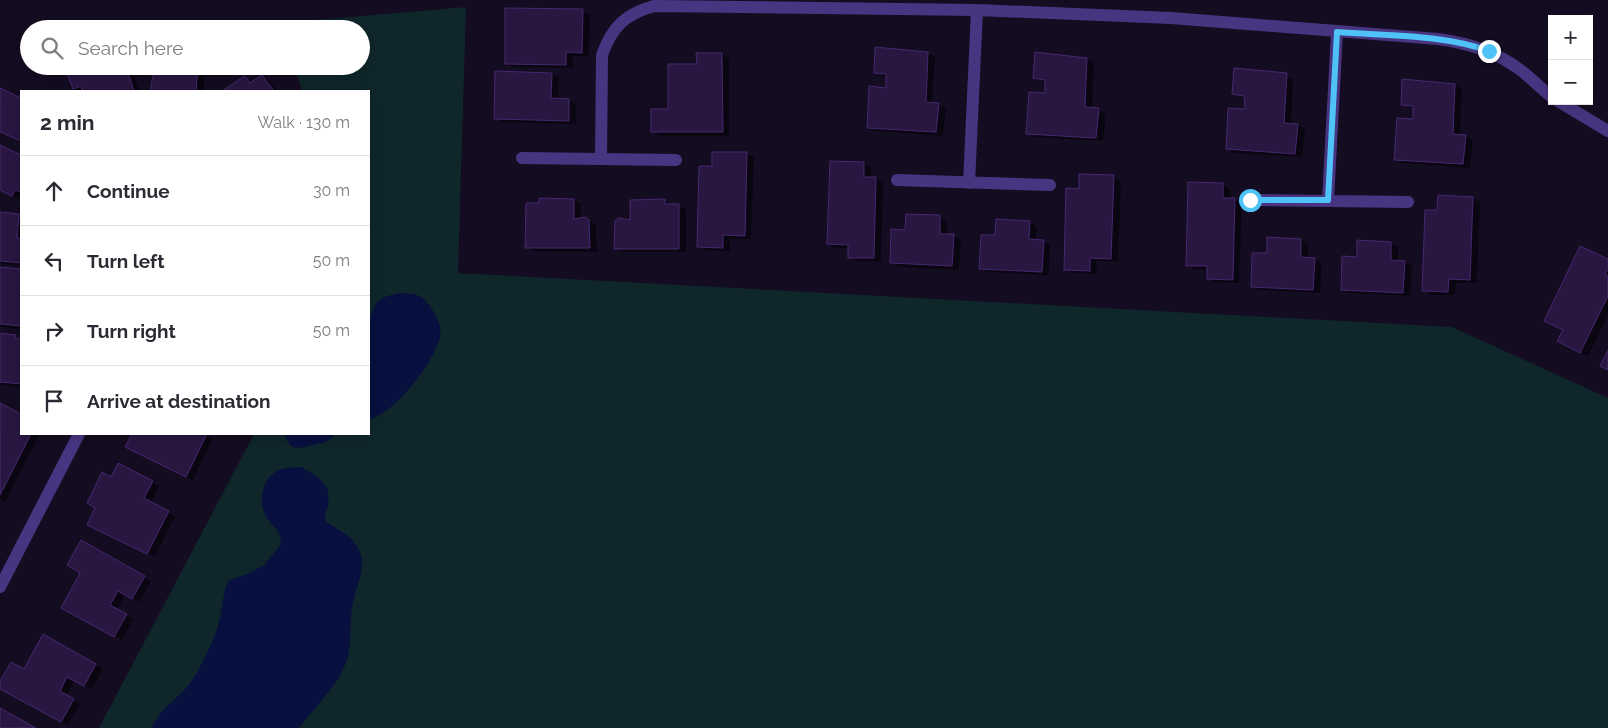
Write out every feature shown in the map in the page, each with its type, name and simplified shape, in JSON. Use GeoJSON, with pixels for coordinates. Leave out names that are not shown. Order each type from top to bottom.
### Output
{"type":"FeatureCollection","features":[{"type":"Feature","properties":{"kind":"street"},"geometry":{"type":"LineString","coordinates":[[601,159],[602,55],[607,41],[615,28],[639,10],[654,6],[977,10],[1171,18],[1438,39],[1489,51],[1512,64],[1548,94]]}},
{"type":"Feature","properties":{"kind":"street"},"geometry":{"type":"LineString","coordinates":[[969,182],[977,10]]}},
{"type":"Feature","properties":{"kind":"street"},"geometry":{"type":"LineString","coordinates":[[1328,200],[1337,32]]}},
{"type":"Feature","properties":{"kind":"street"},"geometry":{"type":"LineString","coordinates":[[1565,105],[1608,131]]}},
{"type":"Feature","properties":{"kind":"street"},"geometry":{"type":"LineString","coordinates":[[522,158],[676,160]]}},
{"type":"Feature","properties":{"kind":"street"},"geometry":{"type":"LineString","coordinates":[[897,180],[1050,185]]}},
{"type":"Feature","properties":{"kind":"street"},"geometry":{"type":"LineString","coordinates":[[1250,200],[1408,202]]}},
{"type":"Feature","properties":{"kind":"street"},"geometry":{"type":"LineString","coordinates":[[0,587],[78,435]]}},
{"type":"Feature","properties":{"kind":"green space"},"geometry":{"type":"Polygon","coordinates":[[[466,7],[458,273],[1452,327],[1608,398],[1608,728],[99,728],[253,435],[370,435],[370,90],[302,90],[297,75],[370,75],[370,20],[315,20],[466,7]]]}},
{"type":"Feature","properties":{"kind":"shaded area"},"geometry":{"type":"Polygon","coordinates":[[[401,293],[422,297],[438,320],[440,336],[431,358],[416,381],[399,400],[370,419],[370,317],[377,302],[387,296],[401,293]]]}},
{"type":"Feature","properties":{"kind":"shaded area"},"geometry":{"type":"Polygon","coordinates":[[[285,435],[334,435],[323,443],[296,448],[287,440],[285,435]]]}},
{"type":"Feature","properties":{"kind":"shaded area"},"geometry":{"type":"Polygon","coordinates":[[[302,467],[322,481],[328,490],[329,497],[325,519],[357,545],[362,558],[352,610],[348,656],[340,676],[299,728],[152,728],[163,711],[182,692],[196,674],[217,629],[224,593],[229,580],[246,575],[264,565],[281,544],[279,533],[267,519],[263,508],[262,495],[266,483],[279,470],[302,467]]]}},
{"type":"Feature","properties":{"kind":"building"},"geometry":{"type":"Polygon","coordinates":[[[505,8],[583,9],[582,53],[566,52],[566,65],[505,64],[505,8]]]}},
{"type":"Feature","properties":{"kind":"building"},"geometry":{"type":"Polygon","coordinates":[[[875,47],[928,52],[926,102],[939,103],[936,132],[867,128],[869,86],[886,88],[886,74],[874,73],[875,47]]]}},
{"type":"Feature","properties":{"kind":"building"},"geometry":{"type":"Polygon","coordinates":[[[1035,52],[1087,58],[1085,107],[1099,108],[1096,138],[1026,134],[1029,92],[1045,93],[1045,80],[1033,78],[1035,52]]]}},
{"type":"Feature","properties":{"kind":"building"},"geometry":{"type":"Polygon","coordinates":[[[696,53],[722,53],[723,132],[651,132],[651,109],[668,109],[668,64],[697,64],[696,53]]]}},
{"type":"Feature","properties":{"kind":"building"},"geometry":{"type":"Polygon","coordinates":[[[1234,68],[1287,73],[1284,123],[1298,124],[1295,154],[1226,149],[1228,108],[1245,109],[1244,96],[1232,94],[1234,68]]]}},
{"type":"Feature","properties":{"kind":"building"},"geometry":{"type":"Polygon","coordinates":[[[495,71],[552,73],[551,98],[569,99],[569,121],[494,119],[495,71]]]}},
{"type":"Feature","properties":{"kind":"building"},"geometry":{"type":"Polygon","coordinates":[[[68,75],[129,75],[134,90],[82,90],[81,86],[73,89],[68,75]]]}},
{"type":"Feature","properties":{"kind":"building"},"geometry":{"type":"Polygon","coordinates":[[[153,75],[197,75],[196,90],[150,90],[153,75]]]}},
{"type":"Feature","properties":{"kind":"building"},"geometry":{"type":"Polygon","coordinates":[[[262,75],[273,90],[224,90],[245,76],[250,83],[262,75]]]}},
{"type":"Feature","properties":{"kind":"building"},"geometry":{"type":"Polygon","coordinates":[[[1402,79],[1455,84],[1453,134],[1466,135],[1463,164],[1394,160],[1397,118],[1413,119],[1413,106],[1401,105],[1402,79]]]}},
{"type":"Feature","properties":{"kind":"building"},"geometry":{"type":"Polygon","coordinates":[[[0,88],[20,98],[20,141],[0,132],[0,88]]]}},
{"type":"Feature","properties":{"kind":"building"},"geometry":{"type":"Polygon","coordinates":[[[0,145],[20,155],[20,192],[15,190],[12,196],[0,190],[0,145]]]}},
{"type":"Feature","properties":{"kind":"building"},"geometry":{"type":"Polygon","coordinates":[[[712,152],[747,152],[745,236],[723,235],[723,248],[697,247],[699,166],[712,166],[712,152]]]}},
{"type":"Feature","properties":{"kind":"building"},"geometry":{"type":"Polygon","coordinates":[[[830,161],[864,162],[864,177],[876,177],[874,258],[848,258],[848,245],[827,244],[830,161]]]}},
{"type":"Feature","properties":{"kind":"building"},"geometry":{"type":"Polygon","coordinates":[[[1079,174],[1114,175],[1111,259],[1090,258],[1090,271],[1064,270],[1066,188],[1079,189],[1079,174]]]}},
{"type":"Feature","properties":{"kind":"building"},"geometry":{"type":"Polygon","coordinates":[[[1188,182],[1223,183],[1223,198],[1235,198],[1233,280],[1207,279],[1207,266],[1186,266],[1188,182]]]}},
{"type":"Feature","properties":{"kind":"building"},"geometry":{"type":"Polygon","coordinates":[[[1438,195],[1473,197],[1470,280],[1449,279],[1448,292],[1422,291],[1425,210],[1437,210],[1438,195]]]}},
{"type":"Feature","properties":{"kind":"building"},"geometry":{"type":"Polygon","coordinates":[[[539,198],[574,199],[574,219],[585,217],[589,220],[590,248],[525,248],[526,203],[539,203],[539,198]]]}},
{"type":"Feature","properties":{"kind":"building"},"geometry":{"type":"Polygon","coordinates":[[[665,199],[665,204],[679,204],[679,249],[614,249],[615,221],[619,218],[630,220],[630,200],[665,199]]]}},
{"type":"Feature","properties":{"kind":"building"},"geometry":{"type":"Polygon","coordinates":[[[0,212],[19,214],[17,238],[20,238],[20,263],[0,261],[0,212]]]}},
{"type":"Feature","properties":{"kind":"building"},"geometry":{"type":"Polygon","coordinates":[[[906,214],[940,215],[940,234],[954,234],[952,266],[890,263],[891,229],[905,230],[906,214]]]}},
{"type":"Feature","properties":{"kind":"building"},"geometry":{"type":"Polygon","coordinates":[[[996,219],[1030,221],[1029,239],[1044,240],[1042,272],[979,269],[981,235],[995,235],[996,219]]]}},
{"type":"Feature","properties":{"kind":"building"},"geometry":{"type":"Polygon","coordinates":[[[1267,237],[1301,239],[1301,257],[1315,258],[1313,290],[1251,287],[1252,253],[1267,253],[1267,237]]]}},
{"type":"Feature","properties":{"kind":"building"},"geometry":{"type":"Polygon","coordinates":[[[1357,240],[1391,242],[1391,260],[1405,261],[1403,293],[1341,290],[1342,256],[1357,257],[1357,240]]]}},
{"type":"Feature","properties":{"kind":"building"},"geometry":{"type":"Polygon","coordinates":[[[1580,246],[1608,259],[1608,269],[1605,274],[1608,276],[1608,296],[1580,353],[1557,341],[1563,330],[1544,321],[1580,246]]]}},
{"type":"Feature","properties":{"kind":"building"},"geometry":{"type":"Polygon","coordinates":[[[0,267],[20,269],[20,326],[0,324],[0,267]]]}},
{"type":"Feature","properties":{"kind":"building"},"geometry":{"type":"Polygon","coordinates":[[[0,333],[16,335],[15,338],[20,339],[20,384],[0,382],[0,333]]]}},
{"type":"Feature","properties":{"kind":"building"},"geometry":{"type":"Polygon","coordinates":[[[1608,350],[1608,370],[1600,366],[1608,350]]]}},
{"type":"Feature","properties":{"kind":"building"},"geometry":{"type":"Polygon","coordinates":[[[0,403],[20,413],[20,435],[30,435],[0,495],[0,403]]]}},
{"type":"Feature","properties":{"kind":"building"},"geometry":{"type":"Polygon","coordinates":[[[131,435],[207,435],[186,477],[125,447],[131,435]]]}},
{"type":"Feature","properties":{"kind":"building"},"geometry":{"type":"Polygon","coordinates":[[[118,463],[153,481],[144,498],[169,511],[147,554],[87,525],[95,508],[87,503],[102,472],[111,477],[118,463]]]}},
{"type":"Feature","properties":{"kind":"building"},"geometry":{"type":"Polygon","coordinates":[[[81,540],[145,576],[132,599],[118,591],[110,605],[127,614],[114,637],[61,608],[80,573],[67,565],[81,540]]]}},
{"type":"Feature","properties":{"kind":"building"},"geometry":{"type":"Polygon","coordinates":[[[43,634],[96,664],[84,686],[67,677],[60,691],[74,699],[61,722],[0,689],[0,681],[11,662],[24,669],[43,634]]]}},
{"type":"Feature","properties":{"kind":"building"},"geometry":{"type":"Polygon","coordinates":[[[0,708],[36,728],[0,728],[0,708]]]}},
{"type":"Feature","properties":{"kind":"route"},"geometry":{"type":"LineString","coordinates":[[1250,200],[1328,200],[1337,32],[1438,39],[1489,51]]}}]}
